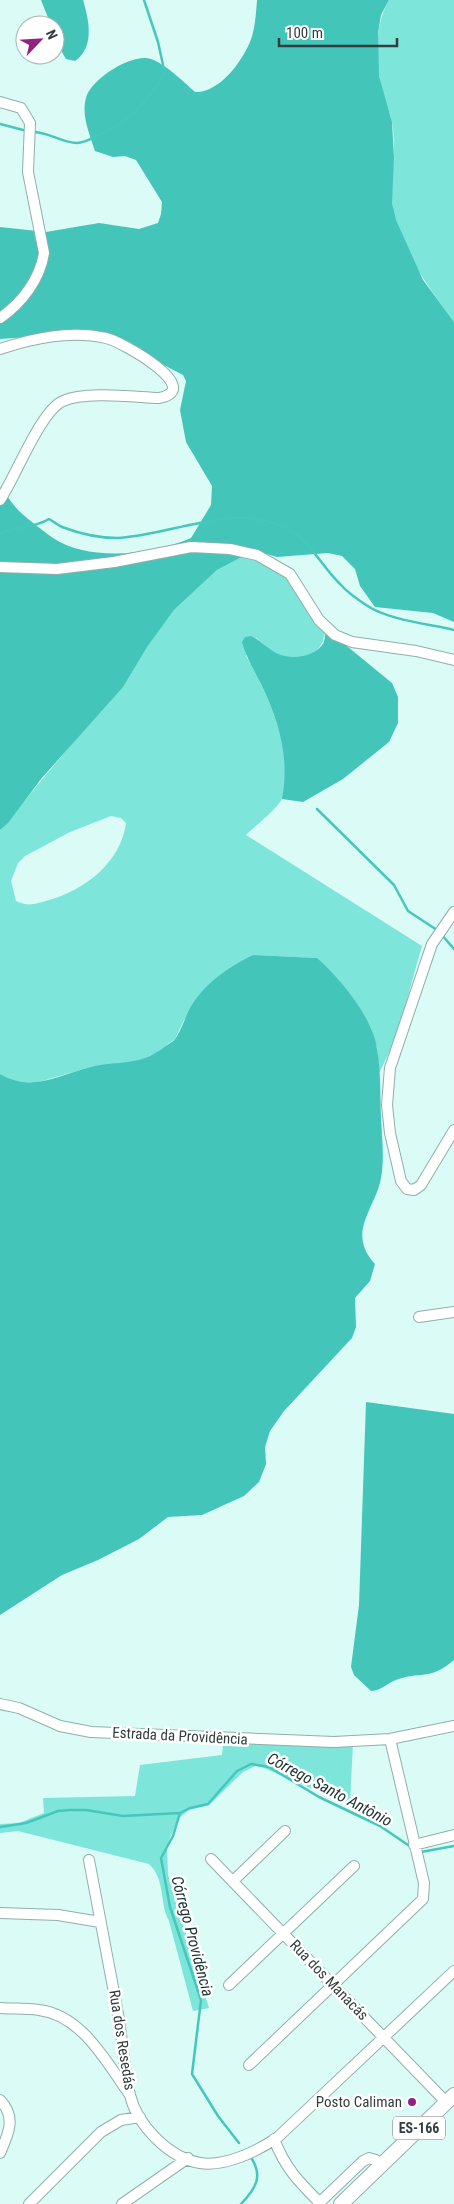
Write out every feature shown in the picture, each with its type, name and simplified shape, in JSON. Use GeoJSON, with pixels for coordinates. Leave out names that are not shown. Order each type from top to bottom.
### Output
{"type":"FeatureCollection","features":[{"type":"Feature","properties":{"kind":"main road","name":"ES-166"},"geometry":{"type":"LineString","coordinates":[[341,2204],[450,2098]]}},
{"type":"Feature","properties":{"kind":"street"},"geometry":{"type":"LineString","coordinates":[[0,102],[21,108],[30,123],[28,172],[44,253],[42,265],[33,282],[14,307],[0,318]]}},
{"type":"Feature","properties":{"kind":"street"},"geometry":{"type":"LineString","coordinates":[[0,349],[37,338],[67,334],[108,338],[122,343],[147,358],[163,371],[172,383],[171,391],[167,396],[159,398],[99,396],[71,399],[58,403],[44,420],[0,500]]}},
{"type":"Feature","properties":{"kind":"street"},"geometry":{"type":"LineString","coordinates":[[0,567],[57,569],[114,562],[192,547],[230,549],[257,556],[290,574],[319,620],[335,635],[352,642],[416,651],[454,660]]}},
{"type":"Feature","properties":{"kind":"street"},"geometry":{"type":"LineString","coordinates":[[454,912],[432,944],[413,994],[390,1068],[387,1105],[390,1134],[401,1181],[407,1189],[414,1190],[421,1185],[454,1130]]}},
{"type":"Feature","properties":{"kind":"street"},"geometry":{"type":"LineString","coordinates":[[420,1317],[454,1312]]}},
{"type":"Feature","properties":{"kind":"street","name":"Estrada da Providência"},"geometry":{"type":"LineString","coordinates":[[0,1704],[19,1708],[60,1726],[91,1732],[334,1742],[390,1739],[454,1726]]}},
{"type":"Feature","properties":{"kind":"street"},"geometry":{"type":"LineString","coordinates":[[249,2065],[423,1899],[424,1883],[390,1739]]}},
{"type":"Feature","properties":{"kind":"street"},"geometry":{"type":"LineString","coordinates":[[233,1881],[285,1831]]}},
{"type":"Feature","properties":{"kind":"street"},"geometry":{"type":"LineString","coordinates":[[415,1849],[454,1835]]}},
{"type":"Feature","properties":{"kind":"street","name":"Rua dos Manacás"},"geometry":{"type":"LineString","coordinates":[[211,1858],[384,2038],[450,2098]]}},
{"type":"Feature","properties":{"kind":"street","name":"Rua dos Resedás"},"geometry":{"type":"LineString","coordinates":[[89,1860],[122,2032],[130,2096],[140,2117],[152,2135],[199,2163],[228,2160],[263,2146],[274,2139],[304,2114],[454,1971]]}},
{"type":"Feature","properties":{"kind":"street"},"geometry":{"type":"LineString","coordinates":[[229,1985],[354,1866]]}},
{"type":"Feature","properties":{"kind":"street"},"geometry":{"type":"LineString","coordinates":[[0,1912],[58,1914],[100,1922]]}},
{"type":"Feature","properties":{"kind":"street"},"geometry":{"type":"LineString","coordinates":[[0,2008],[39,2010],[73,2024],[101,2055],[130,2096]]}},
{"type":"Feature","properties":{"kind":"street"},"geometry":{"type":"LineString","coordinates":[[0,2100],[5,2106],[10,2121],[10,2130],[0,2153]]}},
{"type":"Feature","properties":{"kind":"street"},"geometry":{"type":"LineString","coordinates":[[29,2204],[101,2132],[121,2120],[140,2117]]}},
{"type":"Feature","properties":{"kind":"street"},"geometry":{"type":"LineString","coordinates":[[274,2139],[282,2160],[319,2204],[363,2161],[369,2158],[376,2160],[382,2165]]}},
{"type":"Feature","properties":{"kind":"street"},"geometry":{"type":"LineString","coordinates":[[122,2204],[188,2158]]}},
{"type":"Feature","properties":{"kind":"shaded area"},"geometry":{"type":"Polygon","coordinates":[[[41,0],[83,0],[88,24],[88,41],[86,48],[75,61],[65,57],[65,15],[47,15],[41,0]]]}},
{"type":"Feature","properties":{"kind":"shaded area"},"geometry":{"type":"Polygon","coordinates":[[[257,0],[389,0],[381,15],[378,33],[379,76],[392,122],[394,158],[392,203],[396,220],[423,280],[454,322],[454,622],[433,613],[375,607],[360,586],[355,569],[342,556],[328,553],[277,557],[260,552],[240,558],[217,570],[174,610],[147,647],[123,687],[41,779],[8,823],[0,830],[0,487],[19,511],[53,538],[67,546],[84,551],[121,553],[158,549],[191,538],[211,505],[212,486],[186,442],[180,410],[186,381],[183,375],[141,353],[81,333],[0,339],[0,227],[46,232],[99,223],[139,229],[158,223],[162,202],[136,160],[125,156],[113,157],[95,151],[85,118],[86,98],[89,91],[113,69],[143,58],[162,64],[195,92],[212,88],[228,75],[246,50],[253,32],[257,0]]]}},
{"type":"Feature","properties":{"kind":"shaded area"},"geometry":{"type":"Polygon","coordinates":[[[389,0],[454,0],[454,322],[415,265],[406,249],[394,216],[392,201],[393,132],[391,118],[382,92],[377,57],[378,33],[384,10],[389,0]]]}},
{"type":"Feature","properties":{"kind":"shaded area"},"geometry":{"type":"Polygon","coordinates":[[[260,552],[294,580],[316,605],[324,624],[325,632],[320,647],[307,656],[298,658],[284,657],[271,650],[256,638],[246,656],[262,686],[278,726],[284,747],[287,785],[279,804],[246,835],[422,946],[399,1027],[387,1058],[379,1073],[377,1047],[317,958],[253,955],[184,1020],[175,1039],[156,1053],[134,1063],[91,1067],[35,1083],[12,1081],[0,1074],[0,830],[91,721],[174,610],[217,570],[240,558],[260,552]],[[111,816],[70,832],[25,856],[18,863],[11,881],[16,901],[28,904],[40,903],[76,889],[88,882],[109,862],[117,850],[123,837],[126,823],[121,818],[111,816]]]}},
{"type":"Feature","properties":{"kind":"shaded area"},"geometry":{"type":"Polygon","coordinates":[[[326,629],[392,683],[398,697],[398,723],[389,742],[343,779],[303,802],[282,799],[285,769],[278,726],[242,642],[245,637],[251,636],[276,653],[288,657],[301,656],[319,649],[325,639],[326,629]]]}},
{"type":"Feature","properties":{"kind":"shaded area"},"geometry":{"type":"Polygon","coordinates":[[[253,955],[317,958],[336,976],[354,999],[374,1037],[380,1074],[382,1167],[380,1183],[367,1214],[362,1233],[367,1253],[375,1264],[370,1281],[355,1298],[356,1327],[352,1338],[284,1411],[270,1431],[265,1447],[266,1464],[259,1482],[244,1496],[202,1515],[168,1517],[139,1539],[98,1560],[62,1575],[0,1615],[0,1074],[23,1082],[45,1081],[91,1067],[136,1061],[154,1054],[175,1039],[196,999],[217,977],[253,955]]]}},
{"type":"Feature","properties":{"kind":"shaded area"},"geometry":{"type":"Polygon","coordinates":[[[366,1402],[454,1414],[454,1660],[438,1671],[404,1677],[371,1691],[354,1675],[351,1667],[359,1605],[366,1402]]]}},
{"type":"Feature","properties":{"kind":"shaded area"},"geometry":{"type":"Polygon","coordinates":[[[224,1736],[353,1742],[350,1805],[257,1765],[243,1772],[209,1805],[189,1810],[178,1819],[167,1845],[168,1875],[209,2008],[193,2011],[164,1907],[158,1877],[149,1864],[18,1831],[0,1833],[0,1824],[19,1823],[44,1813],[43,1798],[135,1796],[140,1765],[222,1755],[224,1736]]]}},
{"type":"Feature","properties":{"kind":"waterway"},"geometry":{"type":"LineString","coordinates":[[33,132],[39,132],[71,143],[83,142],[120,124],[137,110],[151,94],[165,74],[158,42],[144,0]]}},
{"type":"Feature","properties":{"kind":"waterway"},"geometry":{"type":"LineString","coordinates":[[0,124],[27,131]]}},
{"type":"Feature","properties":{"kind":"waterway"},"geometry":{"type":"LineString","coordinates":[[0,534],[49,519],[60,526],[75,531],[110,538],[154,533],[192,524],[231,518],[267,521],[281,525],[301,538],[343,587],[366,605],[397,618],[454,630]]}},
{"type":"Feature","properties":{"kind":"waterway"},"geometry":{"type":"LineString","coordinates":[[317,809],[394,885],[408,911],[437,930]]}},
{"type":"Feature","properties":{"kind":"waterway"},"geometry":{"type":"LineString","coordinates":[[441,934],[454,949]]}},
{"type":"Feature","properties":{"kind":"waterway","name":"Córrego Santo Antônio"},"geometry":{"type":"LineString","coordinates":[[0,1827],[26,1823],[58,1811],[70,1810],[86,1810],[123,1816],[180,1813],[190,1808],[208,1804],[237,1771],[251,1764],[269,1767],[319,1797],[380,1826],[411,1847]]}},
{"type":"Feature","properties":{"kind":"waterway","name":"Córrego Providência"},"geometry":{"type":"LineString","coordinates":[[180,1813],[173,1836],[161,1858],[170,1907],[201,2000],[192,2074],[218,2116],[239,2143]]}},
{"type":"Feature","properties":{"kind":"waterway","name":"Córrego Santo Antônio"},"geometry":{"type":"LineString","coordinates":[[421,1852],[454,1846]]}},
{"type":"Feature","properties":{"kind":"waterway","name":"Córrego Providência"},"geometry":{"type":"LineString","coordinates":[[241,2204],[251,2193],[256,2182],[257,2170],[250,2156]]}},
{"type":"Feature","properties":{"kind":"place","name":"Posto Caliman"},"geometry":{"type":"Point","coordinates":[412,2102]}}]}
